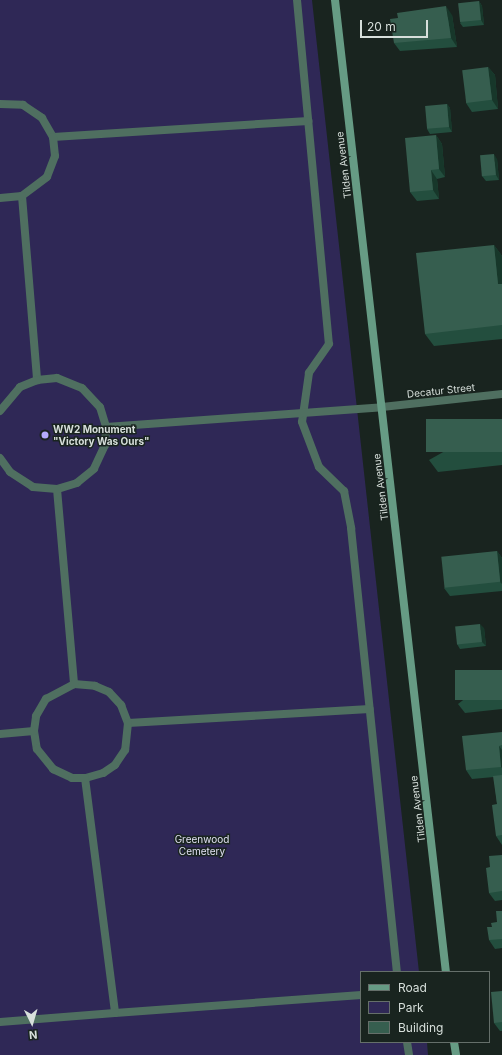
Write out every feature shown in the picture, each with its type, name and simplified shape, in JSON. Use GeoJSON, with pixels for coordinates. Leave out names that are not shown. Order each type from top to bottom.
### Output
{"type":"FeatureCollection","features":[{"type":"Feature","properties":{"kind":"street"},"geometry":{"type":"LineString","coordinates":[[297,0],[329,344],[309,373],[303,413],[304,436],[319,467],[344,491],[370,709],[397,971]]}},
{"type":"Feature","properties":{"kind":"street","name":"Tilden Avenue"},"geometry":{"type":"LineString","coordinates":[[335,0],[446,971]]}},
{"type":"Feature","properties":{"kind":"street"},"geometry":{"type":"LineString","coordinates":[[0,104],[23,105],[42,118],[54,137],[55,156],[47,177],[22,196],[0,198]]}},
{"type":"Feature","properties":{"kind":"street"},"geometry":{"type":"LineString","coordinates":[[54,137],[309,120]]}},
{"type":"Feature","properties":{"kind":"street"},"geometry":{"type":"LineString","coordinates":[[22,196],[37,380]]}},
{"type":"Feature","properties":{"kind":"street"},"geometry":{"type":"LineString","coordinates":[[0,412],[20,387],[37,380],[57,378],[82,388],[100,407],[106,427],[105,445],[94,469],[77,483],[57,489],[33,487],[10,472],[0,458]]}},
{"type":"Feature","properties":{"kind":"street","name":"Decatur Street"},"geometry":{"type":"LineString","coordinates":[[106,427],[382,408],[502,394]]}},
{"type":"Feature","properties":{"kind":"street"},"geometry":{"type":"LineString","coordinates":[[57,489],[74,684]]}},
{"type":"Feature","properties":{"kind":"street"},"geometry":{"type":"LineString","coordinates":[[74,684],[95,686],[109,692],[121,705],[128,723],[125,750],[115,765],[103,773],[85,778],[72,778],[53,769],[37,749],[34,730],[36,716],[46,699],[74,684]]}},
{"type":"Feature","properties":{"kind":"street"},"geometry":{"type":"LineString","coordinates":[[128,723],[370,709]]}},
{"type":"Feature","properties":{"kind":"street"},"geometry":{"type":"LineString","coordinates":[[0,734],[34,730]]}},
{"type":"Feature","properties":{"kind":"street"},"geometry":{"type":"LineString","coordinates":[[85,778],[115,1013]]}},
{"type":"Feature","properties":{"kind":"street"},"geometry":{"type":"LineString","coordinates":[[0,1022],[360,995]]}},
{"type":"Feature","properties":{"kind":"street"},"geometry":{"type":"LineString","coordinates":[[407,1043],[409,1055]]}},
{"type":"Feature","properties":{"kind":"street"},"geometry":{"type":"LineString","coordinates":[[454,1043],[456,1055]]}},
{"type":"Feature","properties":{"kind":"green space","name":"Greenwood Cemetery"},"geometry":{"type":"Polygon","coordinates":[[[0,0],[312,0],[419,971],[360,971],[360,1043],[427,1043],[428,1055],[0,1055],[0,0]]]}},
{"type":"Feature","properties":{"kind":"building"},"geometry":{"type":"Polygon","coordinates":[[[479,1],[481,20],[460,22],[458,3],[479,1]]]}},
{"type":"Feature","properties":{"kind":"building"},"geometry":{"type":"Polygon","coordinates":[[[446,6],[451,38],[394,43],[390,19],[398,18],[397,13],[446,6]]]}},
{"type":"Feature","properties":{"kind":"building"},"geometry":{"type":"Polygon","coordinates":[[[488,67],[492,100],[466,103],[462,70],[488,67]]]}},
{"type":"Feature","properties":{"kind":"building"},"geometry":{"type":"Polygon","coordinates":[[[447,104],[449,127],[427,129],[425,106],[447,104]]]}},
{"type":"Feature","properties":{"kind":"building"},"geometry":{"type":"Polygon","coordinates":[[[436,135],[439,169],[431,170],[433,190],[410,192],[405,138],[436,135]]]}},
{"type":"Feature","properties":{"kind":"building"},"geometry":{"type":"Polygon","coordinates":[[[494,154],[496,175],[482,176],[480,155],[494,154]]]}},
{"type":"Feature","properties":{"kind":"building"},"geometry":{"type":"Polygon","coordinates":[[[494,245],[498,284],[502,284],[502,325],[425,334],[416,253],[494,245]]]}},
{"type":"Feature","properties":{"kind":"building"},"geometry":{"type":"Polygon","coordinates":[[[426,419],[502,419],[502,452],[426,452],[426,419]]]}},
{"type":"Feature","properties":{"kind":"building"},"geometry":{"type":"Polygon","coordinates":[[[497,551],[500,582],[445,588],[441,557],[497,551]]]}},
{"type":"Feature","properties":{"kind":"building"},"geometry":{"type":"Polygon","coordinates":[[[480,624],[482,642],[457,645],[455,627],[480,624]]]}},
{"type":"Feature","properties":{"kind":"building"},"geometry":{"type":"Polygon","coordinates":[[[455,670],[502,670],[502,700],[455,700],[455,670]]]}},
{"type":"Feature","properties":{"kind":"building"},"geometry":{"type":"Polygon","coordinates":[[[502,732],[502,745],[499,746],[501,767],[466,770],[462,736],[502,732]]]}},
{"type":"Feature","properties":{"kind":"building"},"geometry":{"type":"Polygon","coordinates":[[[502,775],[502,835],[496,836],[492,805],[497,804],[493,776],[502,775]]]}},
{"type":"Feature","properties":{"kind":"building"},"geometry":{"type":"Polygon","coordinates":[[[502,855],[502,891],[489,893],[486,868],[490,867],[489,856],[502,855]]]}},
{"type":"Feature","properties":{"kind":"building"},"geometry":{"type":"Polygon","coordinates":[[[496,911],[502,911],[502,939],[489,940],[487,927],[492,927],[491,923],[497,922],[496,911]]]}},
{"type":"Feature","properties":{"kind":"building"},"geometry":{"type":"Polygon","coordinates":[[[502,991],[502,1022],[494,1023],[491,992],[502,991]]]}},
{"type":"Feature","properties":{"kind":"place","name":"WW2 Monument \"Victory Was Ours\""},"geometry":{"type":"Point","coordinates":[45,435]}}]}
